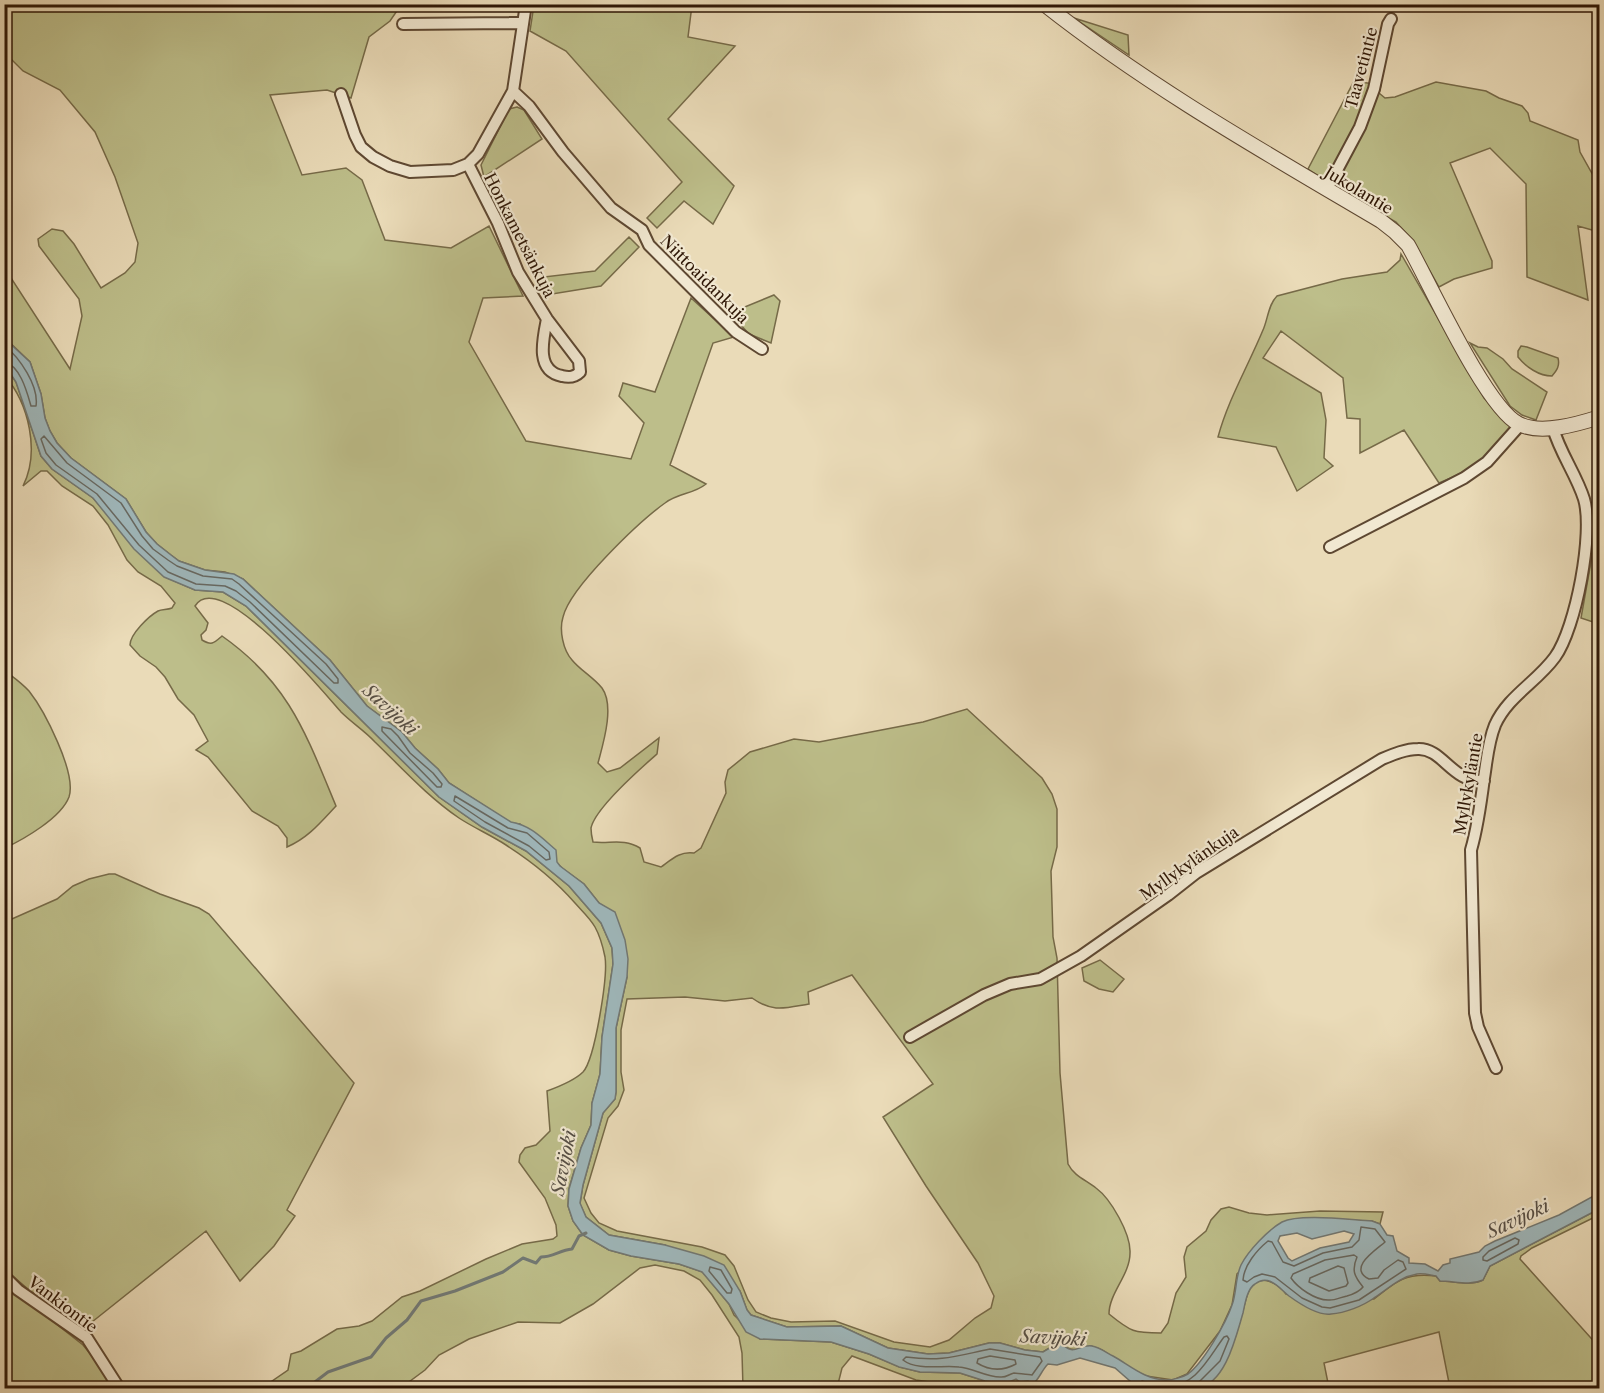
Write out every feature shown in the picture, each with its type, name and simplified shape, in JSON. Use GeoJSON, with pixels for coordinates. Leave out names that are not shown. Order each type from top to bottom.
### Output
{"type":"FeatureCollection","features":[{"type":"Feature","properties":{"kind":"street"},"geometry":{"type":"LineString","coordinates":[[341,94],[361,147],[373,157],[390,166],[410,172],[453,170],[468,164],[478,154],[513,91],[526,4]]}},
{"type":"Feature","properties":{"kind":"street","name":"Jukolantie"},"geometry":{"type":"LineString","coordinates":[[1044,4],[1084,36],[1230,132],[1381,221],[1408,245],[1481,379],[1501,407],[1520,425]]}},
{"type":"Feature","properties":{"kind":"street","name":"Taavetintie"},"geometry":{"type":"LineString","coordinates":[[1327,189],[1360,127],[1374,89],[1391,19]]}},
{"type":"Feature","properties":{"kind":"street"},"geometry":{"type":"LineString","coordinates":[[403,24],[523,23]]}},
{"type":"Feature","properties":{"kind":"street","name":"Niittoaidankuja"},"geometry":{"type":"LineString","coordinates":[[513,91],[530,106],[563,152],[611,208],[642,230],[649,245],[736,332],[762,349]]}},
{"type":"Feature","properties":{"kind":"street","name":"Honkametsänkuja"},"geometry":{"type":"LineString","coordinates":[[468,164],[498,223],[518,272],[547,319],[579,361],[580,372],[575,377],[563,377],[552,373],[544,361],[541,349],[547,319]]}},
{"type":"Feature","properties":{"kind":"street"},"geometry":{"type":"LineString","coordinates":[[1330,547],[1464,478],[1487,462],[1520,425],[1553,428],[1575,425],[1599,417]]}},
{"type":"Feature","properties":{"kind":"street","name":"Myllykyläntie"},"geometry":{"type":"LineString","coordinates":[[1496,1068],[1478,1027],[1473,998],[1471,850],[1491,736],[1496,723],[1504,710],[1555,657],[1574,611],[1587,539],[1587,518],[1579,487],[1558,446],[1553,428]]}},
{"type":"Feature","properties":{"kind":"street","name":"Myllykylänkuja"},"geometry":{"type":"LineString","coordinates":[[910,1037],[984,995],[1010,984],[1040,979],[1081,956],[1168,896],[1196,873],[1382,759],[1402,751],[1420,748],[1432,751],[1455,772],[1466,778],[1476,782],[1484,781]]}},
{"type":"Feature","properties":{"kind":"street","name":"Vankiontie"},"geometry":{"type":"LineString","coordinates":[[4,1276],[18,1290],[87,1338],[120,1389]]}},
{"type":"Feature","properties":{"kind":"green space"},"geometry":{"type":"Polygon","coordinates":[[[5,5],[401,5],[390,21],[369,37],[351,98],[327,90],[270,95],[302,175],[346,168],[362,180],[385,240],[451,248],[489,226],[523,296],[483,298],[469,342],[526,441],[631,459],[644,423],[619,396],[623,383],[655,392],[691,298],[734,337],[713,343],[670,465],[706,484],[670,500],[640,524],[592,572],[568,604],[563,617],[562,634],[569,656],[602,688],[606,696],[607,725],[598,763],[607,772],[620,768],[659,738],[657,754],[620,789],[594,820],[591,828],[593,842],[623,842],[634,845],[640,848],[644,862],[661,867],[676,856],[694,853],[701,848],[726,793],[725,782],[728,770],[750,752],[794,739],[819,742],[923,722],[967,709],[1042,778],[1052,794],[1057,809],[1057,847],[1051,871],[1053,937],[1057,958],[1060,1073],[1068,1164],[1077,1175],[1096,1188],[1108,1200],[1124,1227],[1130,1253],[1127,1269],[1112,1299],[1109,1314],[1133,1330],[1161,1333],[1168,1323],[1176,1293],[1186,1277],[1184,1257],[1187,1247],[1206,1231],[1211,1220],[1221,1209],[1229,1207],[1267,1215],[1320,1211],[1383,1212],[1380,1224],[1372,1221],[1299,1219],[1237,1274],[1232,1305],[1220,1331],[1187,1374],[1173,1380],[1146,1376],[1091,1346],[1075,1350],[1059,1342],[1043,1352],[1000,1343],[989,1343],[949,1353],[928,1354],[888,1348],[841,1326],[787,1327],[751,1315],[740,1291],[665,1245],[609,1235],[586,1217],[580,1204],[583,1185],[603,1113],[615,1099],[616,1028],[627,977],[609,910],[599,903],[584,884],[562,868],[520,824],[511,823],[449,783],[402,732],[367,706],[330,660],[243,579],[225,572],[205,570],[179,561],[146,532],[126,499],[71,458],[57,443],[45,418],[41,394],[30,362],[5,338],[4,267],[70,369],[82,316],[79,299],[39,246],[38,239],[52,229],[63,231],[74,244],[101,288],[125,273],[135,262],[138,243],[115,177],[95,132],[60,90],[23,71],[5,53],[5,5]],[[852,975],[808,992],[809,1004],[786,1008],[766,1006],[752,998],[725,1001],[685,997],[627,999],[621,1030],[621,1072],[624,1090],[618,1106],[608,1118],[584,1198],[599,1223],[617,1231],[702,1247],[725,1255],[734,1266],[748,1300],[756,1312],[791,1322],[835,1321],[894,1342],[930,1347],[949,1340],[991,1308],[994,1296],[978,1263],[883,1117],[933,1084],[852,975]]]}},
{"type":"Feature","properties":{"kind":"green space"},"geometry":{"type":"Polygon","coordinates":[[[534,5],[692,5],[688,37],[735,46],[668,119],[734,186],[713,224],[684,201],[657,228],[647,218],[682,182],[566,51],[530,31],[534,5]]]}},
{"type":"Feature","properties":{"kind":"green space"},"geometry":{"type":"Polygon","coordinates":[[[1074,18],[1128,35],[1129,55],[1074,18]]]}},
{"type":"Feature","properties":{"kind":"green space"},"geometry":{"type":"Polygon","coordinates":[[[1354,81],[1381,85],[1379,93],[1385,98],[1395,97],[1436,82],[1486,91],[1522,106],[1528,113],[1530,121],[1578,140],[1580,152],[1599,186],[1599,232],[1578,226],[1588,300],[1527,277],[1526,184],[1490,148],[1450,163],[1492,261],[1492,268],[1454,279],[1439,287],[1413,241],[1396,222],[1308,169],[1354,81]]]}},
{"type":"Feature","properties":{"kind":"green space"},"geometry":{"type":"Polygon","coordinates":[[[517,107],[524,110],[542,139],[484,177],[481,165],[509,109],[517,107]]]}},
{"type":"Feature","properties":{"kind":"green space"},"geometry":{"type":"Polygon","coordinates":[[[629,237],[639,247],[601,286],[546,295],[535,278],[595,271],[629,237]]]}},
{"type":"Feature","properties":{"kind":"green space"},"geometry":{"type":"Polygon","coordinates":[[[1401,254],[1484,398],[1513,428],[1480,461],[1439,483],[1404,430],[1360,453],[1360,419],[1347,418],[1343,378],[1281,331],[1263,358],[1321,393],[1326,420],[1324,458],[1333,466],[1297,491],[1276,447],[1218,437],[1272,304],[1277,296],[1342,279],[1387,272],[1400,260],[1401,254]]]}},
{"type":"Feature","properties":{"kind":"green space"},"geometry":{"type":"Polygon","coordinates":[[[774,295],[780,301],[771,343],[749,334],[730,313],[774,295]]]}},
{"type":"Feature","properties":{"kind":"green space"},"geometry":{"type":"Polygon","coordinates":[[[1470,343],[1487,348],[1503,359],[1512,369],[1547,392],[1536,420],[1522,415],[1510,406],[1470,343]]]}},
{"type":"Feature","properties":{"kind":"green space"},"geometry":{"type":"Polygon","coordinates":[[[1521,346],[1558,358],[1558,368],[1552,376],[1538,373],[1521,361],[1518,351],[1521,346]]]}},
{"type":"Feature","properties":{"kind":"green space"},"geometry":{"type":"Polygon","coordinates":[[[4,365],[16,382],[41,456],[52,469],[93,498],[165,577],[195,590],[223,592],[246,606],[439,797],[482,827],[526,851],[569,886],[601,923],[612,948],[613,964],[602,1037],[600,1074],[592,1103],[591,1125],[581,1148],[569,1189],[568,1206],[573,1221],[583,1235],[609,1250],[679,1264],[703,1272],[729,1304],[734,1315],[760,1339],[831,1342],[920,1372],[960,1373],[985,1381],[1016,1379],[1020,1382],[1020,1388],[971,1388],[916,1380],[852,1356],[842,1368],[837,1388],[743,1388],[739,1337],[712,1295],[700,1280],[684,1271],[655,1265],[640,1268],[593,1304],[560,1323],[518,1322],[469,1339],[439,1355],[425,1370],[402,1387],[262,1388],[288,1370],[291,1354],[301,1351],[337,1329],[359,1326],[372,1321],[402,1297],[420,1291],[486,1259],[522,1244],[553,1239],[557,1236],[556,1225],[545,1198],[519,1162],[520,1155],[525,1148],[536,1145],[550,1131],[547,1091],[575,1078],[588,1064],[603,998],[605,957],[603,949],[591,921],[551,879],[534,864],[500,841],[459,818],[436,800],[341,712],[271,637],[248,617],[226,603],[208,598],[195,606],[208,623],[201,635],[202,640],[213,643],[222,636],[264,672],[280,691],[304,733],[336,806],[308,835],[287,847],[287,838],[278,826],[252,811],[208,757],[196,750],[208,741],[194,715],[178,699],[156,667],[140,656],[130,645],[136,631],[145,621],[158,611],[172,608],[175,603],[161,586],[138,572],[127,560],[108,525],[93,506],[62,486],[47,471],[41,471],[23,486],[31,458],[29,429],[20,400],[5,376],[4,365]]]}},
{"type":"Feature","properties":{"kind":"green space"},"geometry":{"type":"Polygon","coordinates":[[[1597,528],[1599,528],[1599,624],[1581,618],[1597,528]]]}},
{"type":"Feature","properties":{"kind":"green space"},"geometry":{"type":"Polygon","coordinates":[[[4,670],[29,691],[43,712],[64,758],[70,786],[69,797],[58,813],[31,833],[5,848],[4,670]]]}},
{"type":"Feature","properties":{"kind":"green space"},"geometry":{"type":"Polygon","coordinates":[[[115,874],[209,914],[354,1083],[287,1210],[295,1216],[274,1246],[240,1281],[206,1231],[87,1326],[43,1301],[5,1269],[5,1218],[11,1212],[4,1204],[5,922],[57,899],[73,886],[115,874]]]}},
{"type":"Feature","properties":{"kind":"green space"},"geometry":{"type":"Polygon","coordinates":[[[1100,960],[1124,979],[1113,992],[1099,989],[1084,981],[1082,968],[1100,960]]]}},
{"type":"Feature","properties":{"kind":"green space"},"geometry":{"type":"Polygon","coordinates":[[[1599,1209],[1599,1215],[1532,1248],[1520,1259],[1599,1347],[1599,1388],[1450,1388],[1439,1332],[1324,1363],[1329,1388],[1198,1388],[1215,1375],[1228,1356],[1248,1293],[1255,1283],[1265,1280],[1279,1287],[1286,1294],[1374,1299],[1402,1279],[1417,1275],[1436,1276],[1440,1281],[1478,1282],[1483,1280],[1490,1266],[1599,1209]]]}},
{"type":"Feature","properties":{"kind":"green space"},"geometry":{"type":"Polygon","coordinates":[[[4,1283],[83,1345],[97,1362],[112,1388],[5,1388],[4,1283]]]}},
{"type":"Feature","properties":{"kind":"water"},"geometry":{"type":"Polygon","coordinates":[[[4,338],[30,362],[41,394],[45,418],[57,443],[71,458],[126,499],[146,532],[157,544],[179,561],[205,570],[234,574],[243,579],[330,660],[367,706],[402,732],[449,783],[511,822],[530,829],[541,837],[556,850],[557,862],[560,866],[584,884],[599,903],[615,912],[625,940],[628,959],[627,977],[616,1028],[616,1092],[615,1099],[603,1113],[580,1203],[586,1217],[609,1235],[665,1245],[704,1256],[724,1265],[751,1315],[787,1327],[841,1326],[888,1348],[928,1354],[949,1353],[989,1343],[1000,1343],[1043,1352],[1060,1342],[1073,1350],[1092,1346],[1103,1350],[1144,1375],[1169,1380],[1188,1374],[1207,1352],[1229,1313],[1241,1265],[1259,1241],[1282,1222],[1313,1217],[1372,1221],[1380,1224],[1387,1235],[1393,1236],[1397,1251],[1409,1258],[1409,1263],[1425,1264],[1438,1271],[1443,1265],[1450,1263],[1450,1259],[1479,1252],[1495,1241],[1559,1215],[1599,1193],[1599,1209],[1490,1266],[1483,1280],[1467,1283],[1440,1281],[1436,1276],[1417,1274],[1399,1281],[1365,1304],[1342,1312],[1326,1314],[1315,1311],[1293,1299],[1274,1283],[1260,1281],[1252,1286],[1248,1293],[1233,1346],[1223,1368],[1208,1384],[1198,1388],[1168,1390],[1138,1388],[1115,1368],[1080,1358],[1057,1365],[1048,1364],[1032,1385],[1028,1381],[1020,1382],[1016,1379],[1004,1384],[960,1373],[920,1372],[899,1367],[869,1354],[831,1342],[760,1339],[746,1332],[729,1304],[702,1272],[679,1264],[609,1250],[583,1235],[573,1221],[568,1206],[569,1189],[581,1148],[591,1125],[592,1103],[600,1074],[602,1037],[613,964],[612,948],[601,923],[569,886],[526,851],[482,827],[439,797],[246,606],[223,592],[195,590],[164,577],[134,549],[93,498],[52,469],[41,456],[16,382],[5,365],[4,338]],[[1344,1231],[1312,1239],[1297,1233],[1280,1236],[1278,1241],[1292,1261],[1320,1248],[1349,1242],[1354,1234],[1344,1231]]]}},
{"type":"Feature","properties":{"kind":"waterway"},"geometry":{"type":"LineString","coordinates":[[307,1388],[328,1372],[371,1357],[386,1338],[407,1320],[421,1301],[455,1291],[503,1272],[523,1258],[536,1263],[541,1257],[572,1249],[579,1236],[586,1233]]}},
{"type":"Feature","properties":{"kind":"water label","name":"Savijoki"},"geometry":{"type":"Point","coordinates":[390,710]}},
{"type":"Feature","properties":{"kind":"water label","name":"Savijoki"},"geometry":{"type":"Point","coordinates":[564,1163]}},
{"type":"Feature","properties":{"kind":"water label","name":"Savijoki"},"geometry":{"type":"Point","coordinates":[1518,1219]}},
{"type":"Feature","properties":{"kind":"water label","name":"Savijoki"},"geometry":{"type":"Point","coordinates":[1053,1338]}}]}
